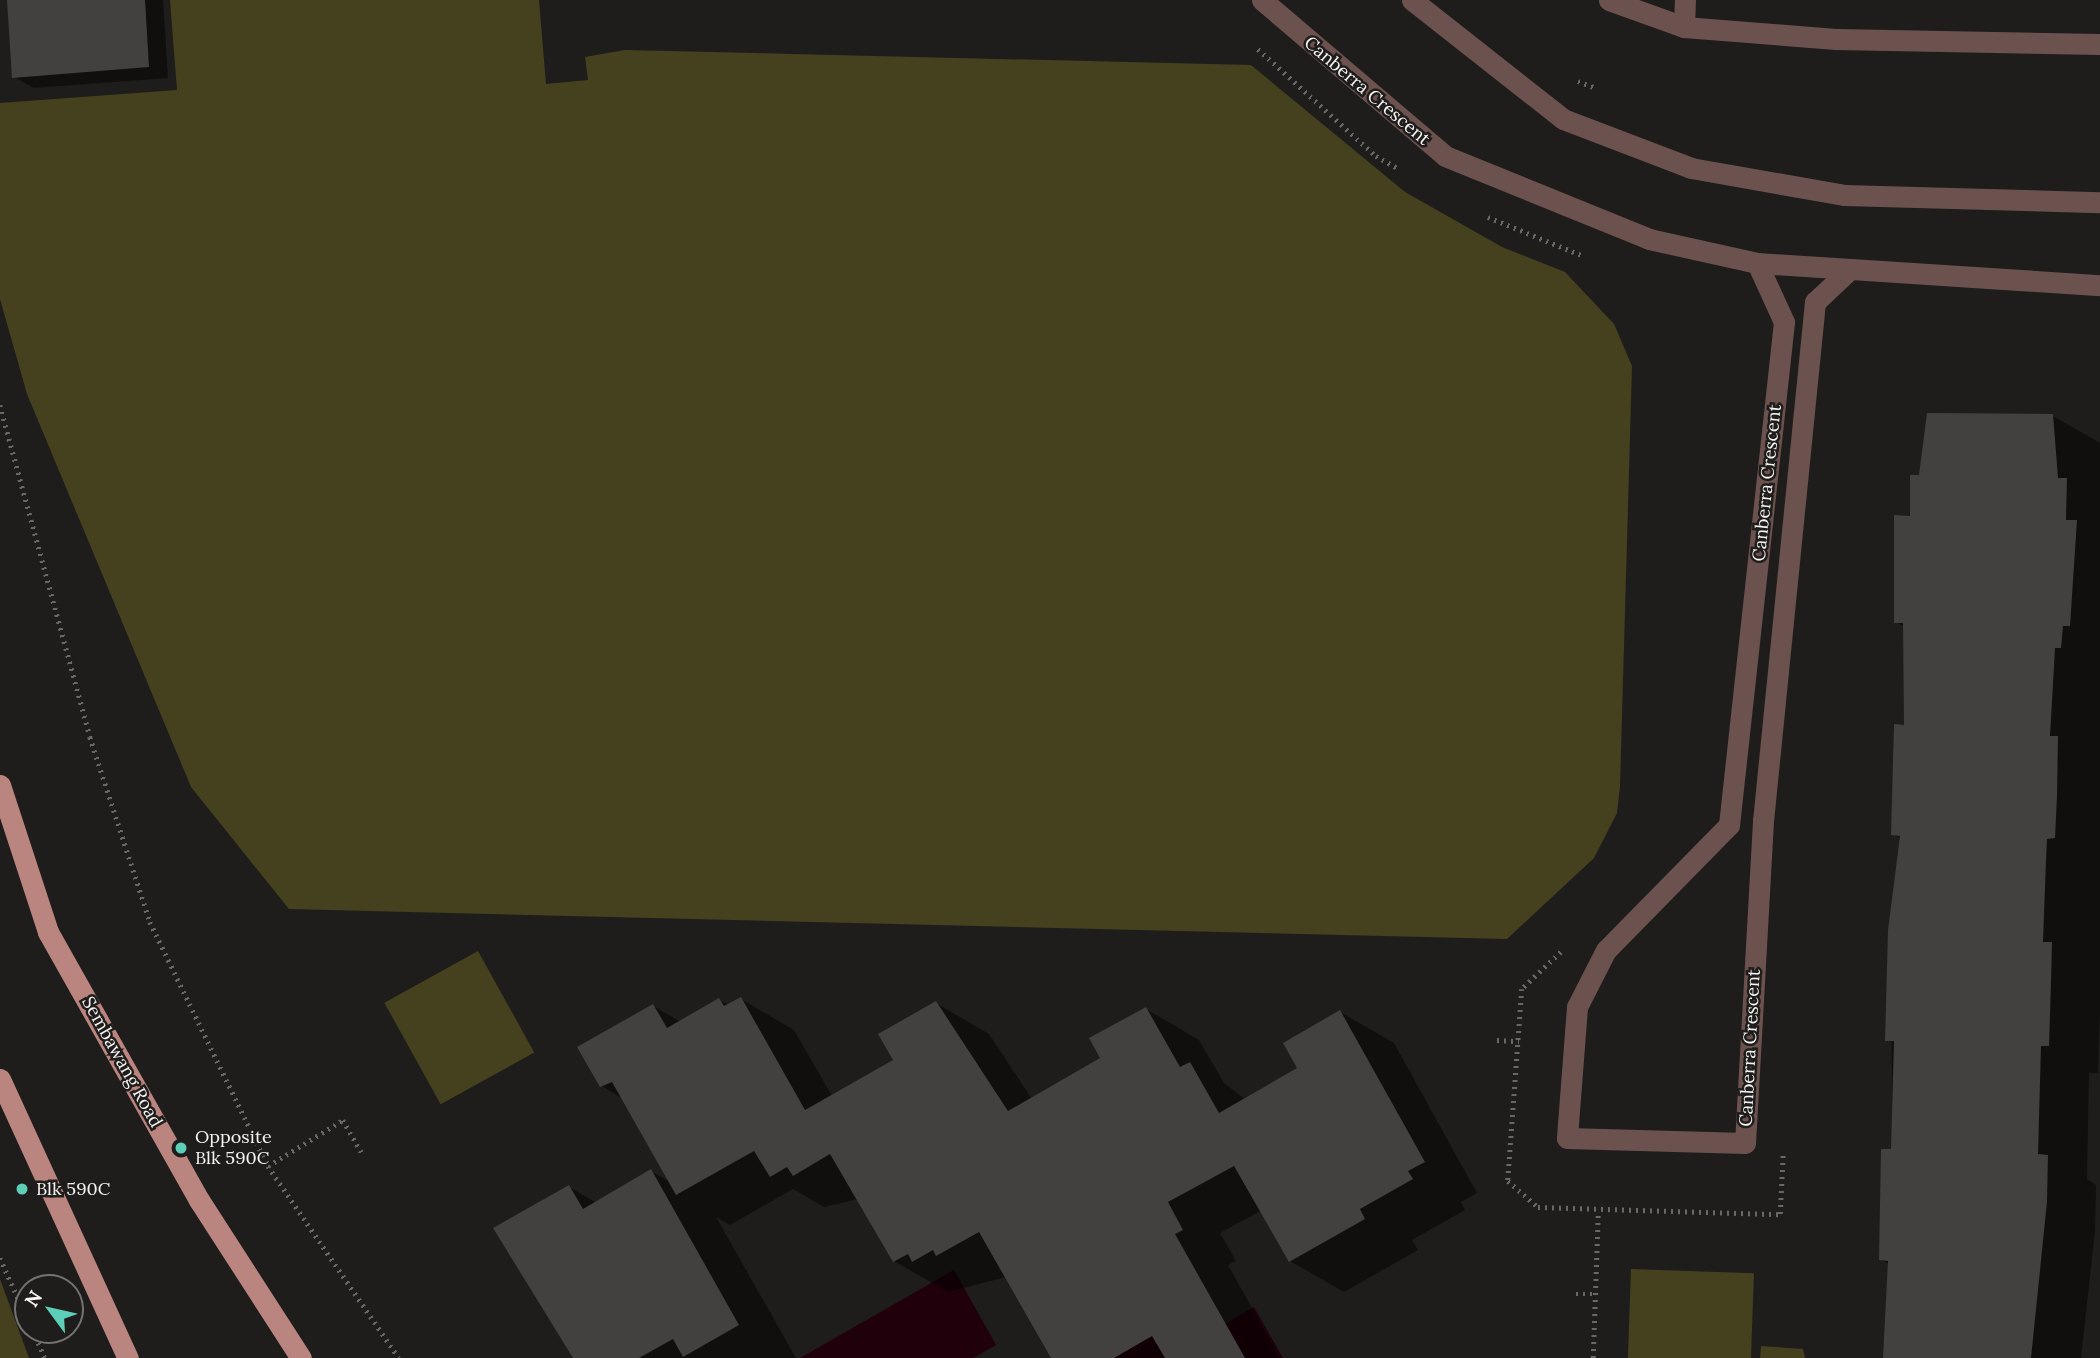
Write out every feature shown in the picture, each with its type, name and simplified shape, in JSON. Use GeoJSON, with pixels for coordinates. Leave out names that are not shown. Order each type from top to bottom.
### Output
{"type":"FeatureCollection","features":[{"type":"Feature","properties":{"kind":"main road","name":"Sembawang Road"},"geometry":{"type":"LineString","coordinates":[[0,785],[48,932],[199,1199],[299,1357]]}},
{"type":"Feature","properties":{"kind":"main road"},"geometry":{"type":"LineString","coordinates":[[0,1079],[128,1358]]}},
{"type":"Feature","properties":{"kind":"street","name":"Canberra Crescent"},"geometry":{"type":"LineString","coordinates":[[1262,0],[1444,156],[1649,239],[1757,263],[1848,271],[2100,285]]}},
{"type":"Feature","properties":{"kind":"street"},"geometry":{"type":"LineString","coordinates":[[1412,0],[1563,119],[1691,167],[1844,195],[2100,202]]}},
{"type":"Feature","properties":{"kind":"street"},"geometry":{"type":"LineString","coordinates":[[1609,0],[1684,27],[1836,39],[2100,44]]}},
{"type":"Feature","properties":{"kind":"street"},"geometry":{"type":"LineString","coordinates":[[1684,27],[1685,0]]}},
{"type":"Feature","properties":{"kind":"street","name":"Canberra Crescent"},"geometry":{"type":"LineString","coordinates":[[1757,263],[1784,322],[1729,825],[1606,950],[1577,1007],[1567,1138],[1745,1143],[1763,821],[1815,302],[1848,271]]}},
{"type":"Feature","properties":{"kind":"path"},"geometry":{"type":"LineString","coordinates":[[1570,77],[1607,93]]}},
{"type":"Feature","properties":{"kind":"path"},"geometry":{"type":"LineString","coordinates":[[0,405],[90,737],[150,922],[268,1166],[399,1358]]}},
{"type":"Feature","properties":{"kind":"path"},"geometry":{"type":"LineString","coordinates":[[1496,1040],[1519,1041]]}},
{"type":"Feature","properties":{"kind":"path"},"geometry":{"type":"LineString","coordinates":[[268,1166],[343,1120],[363,1155]]}},
{"type":"Feature","properties":{"kind":"path"},"geometry":{"type":"LineString","coordinates":[[1592,1358],[1598,1212]]}},
{"type":"Feature","properties":{"kind":"path"},"geometry":{"type":"LineString","coordinates":[[0,1258],[14,1289]]}},
{"type":"Feature","properties":{"kind":"path"},"geometry":{"type":"LineString","coordinates":[[1576,1294],[1595,1294]]}},
{"type":"Feature","properties":{"kind":"shaded area"},"geometry":{"type":"Polygon","coordinates":[[[170,0],[539,0],[546,84],[588,80],[585,57],[625,50],[1251,65],[1405,192],[1502,247],[1565,272],[1614,324],[1632,366],[1620,786],[1617,813],[1594,858],[1507,939],[289,909],[191,787],[27,394],[0,299],[0,103],[177,90],[170,0]]]}},
{"type":"Feature","properties":{"kind":"shaded area"},"geometry":{"type":"Polygon","coordinates":[[[478,951],[534,1052],[441,1104],[384,1003],[478,951]]]}},
{"type":"Feature","properties":{"kind":"shaded area"},"geometry":{"type":"Polygon","coordinates":[[[1631,1269],[1754,1273],[1751,1358],[1628,1358],[1631,1269]]]}},
{"type":"Feature","properties":{"kind":"shaded area"},"geometry":{"type":"Polygon","coordinates":[[[954,1270],[996,1345],[973,1358],[800,1358],[954,1270]]]}},
{"type":"Feature","properties":{"kind":"shaded area"},"geometry":{"type":"Polygon","coordinates":[[[0,1279],[14,1317],[14,1344],[24,1344],[29,1358],[0,1358],[0,1279]]]}},
{"type":"Feature","properties":{"kind":"shaded area"},"geometry":{"type":"Polygon","coordinates":[[[1254,1307],[1283,1358],[1245,1358],[1225,1324],[1254,1307]]]}},
{"type":"Feature","properties":{"kind":"shaded area"},"geometry":{"type":"Polygon","coordinates":[[[1152,1336],[1165,1358],[1114,1358],[1152,1336]]]}},
{"type":"Feature","properties":{"kind":"shaded area"},"geometry":{"type":"Polygon","coordinates":[[[1761,1346],[1803,1349],[1805,1358],[1760,1358],[1761,1346]]]}},
{"type":"Feature","properties":{"kind":"building"},"geometry":{"type":"Polygon","coordinates":[[[7,0],[145,0],[149,67],[12,78],[7,0]]]}},
{"type":"Feature","properties":{"kind":"building"},"geometry":{"type":"Polygon","coordinates":[[[1927,413],[2053,414],[2058,478],[2067,478],[2066,520],[2077,520],[2070,626],[2063,626],[2061,648],[2055,648],[2050,736],[2058,736],[2057,796],[2055,838],[2047,839],[2043,942],[2052,942],[2051,982],[2049,1046],[2041,1046],[2038,1154],[2048,1155],[2047,1202],[2031,1358],[1883,1358],[1888,1261],[1879,1260],[1881,1149],[1891,1149],[1894,1041],[1885,1041],[1888,930],[1900,836],[1891,835],[1894,724],[1904,725],[1903,623],[1894,623],[1894,515],[1910,516],[1910,475],[1919,475],[1927,413]]]}},
{"type":"Feature","properties":{"kind":"building"},"geometry":{"type":"Polygon","coordinates":[[[741,997],[805,1110],[893,1060],[878,1034],[936,1001],[1008,1111],[1100,1058],[1089,1038],[1146,1007],[1180,1067],[1190,1062],[1219,1113],[1297,1068],[1283,1043],[1340,1010],[1425,1162],[1408,1171],[1413,1179],[1360,1209],[1365,1219],[1289,1262],[1234,1166],[1168,1202],[1183,1230],[1175,1234],[1245,1358],[1165,1358],[1152,1336],[1114,1358],[1051,1358],[979,1232],[936,1256],[933,1250],[912,1262],[908,1254],[893,1262],[830,1154],[793,1176],[787,1167],[770,1177],[754,1151],[676,1195],[612,1082],[600,1087],[577,1047],[653,1004],[667,1028],[719,998],[724,1006],[741,997]]]}},
{"type":"Feature","properties":{"kind":"building"},"geometry":{"type":"Polygon","coordinates":[[[651,1169],[739,1325],[683,1357],[673,1339],[639,1358],[573,1358],[493,1228],[569,1185],[583,1209],[651,1169]]]}},
{"type":"Feature","properties":{"kind":"place","name":"Opposite Blk 590C"},"geometry":{"type":"Point","coordinates":[181,1148]}},
{"type":"Feature","properties":{"kind":"place","name":"Blk 590C"},"geometry":{"type":"Point","coordinates":[22,1189]}}]}
